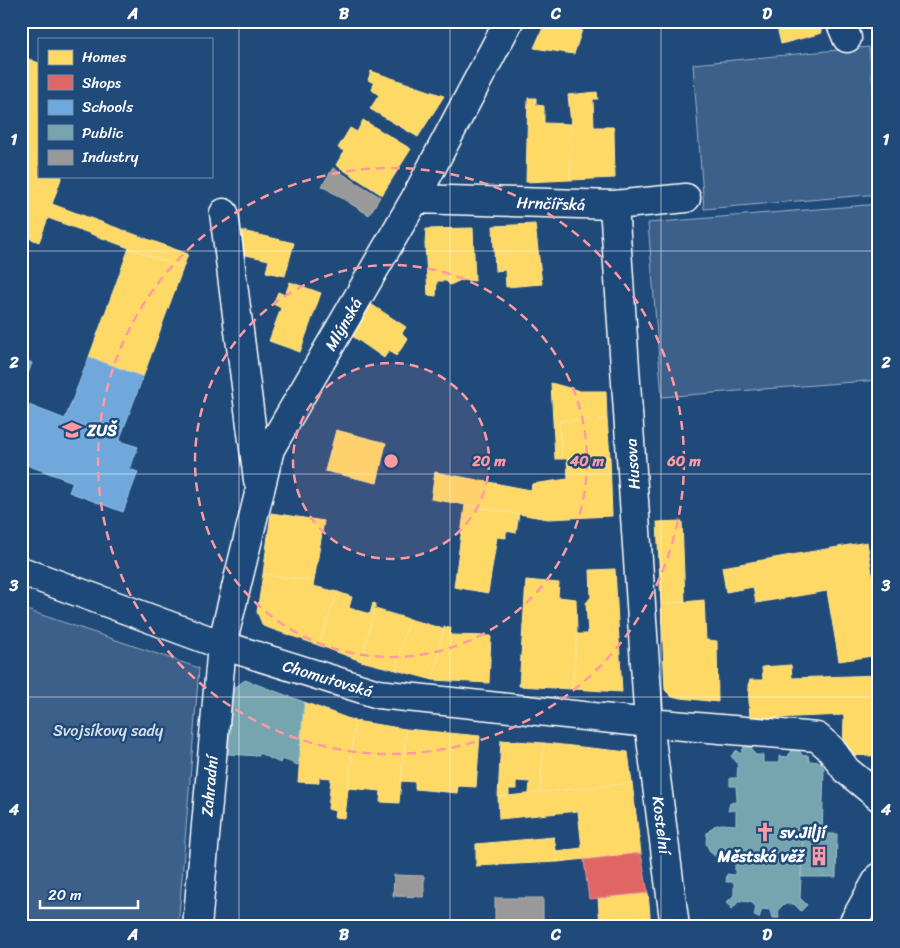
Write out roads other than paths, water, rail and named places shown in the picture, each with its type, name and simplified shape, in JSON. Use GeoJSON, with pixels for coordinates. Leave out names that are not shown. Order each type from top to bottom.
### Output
{"type":"FeatureCollection","features":[{"type":"Feature","properties":{"kind":"street","name":"Mlýnská"},"geometry":{"type":"LineString","coordinates":[[222,645],[270,449],[415,199],[509,21]]}},
{"type":"Feature","properties":{"kind":"street","name":"Hrnčířská"},"geometry":{"type":"LineString","coordinates":[[415,199],[614,205],[686,198]]}},
{"type":"Feature","properties":{"kind":"street","name":"Husova"},"geometry":{"type":"LineString","coordinates":[[614,205],[649,723]]}},
{"type":"Feature","properties":{"kind":"street"},"geometry":{"type":"LineString","coordinates":[[224,213],[259,489]]}},
{"type":"Feature","properties":{"kind":"street","name":"Chomutovská"},"geometry":{"type":"LineString","coordinates":[[21,571],[222,645],[378,694],[649,723],[817,737],[831,749],[846,770],[879,797]]}},
{"type":"Feature","properties":{"kind":"street","name":"Zahradní"},"geometry":{"type":"LineString","coordinates":[[197,927],[222,645]]}},
{"type":"Feature","properties":{"kind":"street","name":"Kostelní"},"geometry":{"type":"LineString","coordinates":[[649,723],[674,927]]}},
{"type":"Feature","properties":{"kind":"street"},"geometry":{"type":"LineString","coordinates":[[851,927],[879,877]]}},
{"type":"Feature","properties":{"kind":"place","name":"ZUŠ"},"geometry":{"type":"Point","coordinates":[72,430]}},
{"type":"Feature","properties":{"kind":"place","name":"sv.Jiljí"},"geometry":{"type":"Point","coordinates":[765,832]}},
{"type":"Feature","properties":{"kind":"place","name":"Městská věž"},"geometry":{"type":"Point","coordinates":[819,856]}},
{"type":"Feature","properties":{"kind":"park label","name":"Svojsíkovy sady"},"geometry":{"type":"Point","coordinates":[108,730]}}]}
